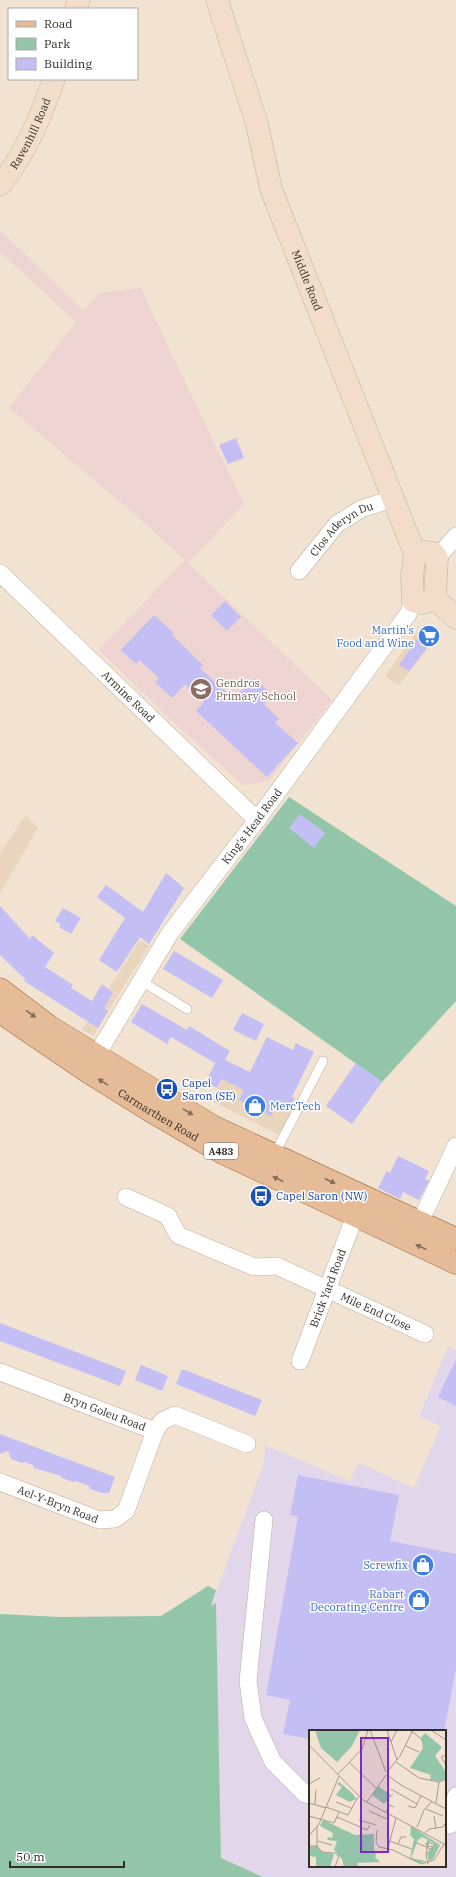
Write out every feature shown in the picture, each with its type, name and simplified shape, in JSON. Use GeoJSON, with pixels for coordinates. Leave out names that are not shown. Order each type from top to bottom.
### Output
{"type":"FeatureCollection","features":[{"type":"Feature","properties":{"kind":"main road","name":"Carmarthen Road"},"geometry":{"type":"LineString","coordinates":[[0,989],[31,1014],[96,1056],[214,1127],[456,1239]]}},
{"type":"Feature","properties":{"kind":"main road","name":"Carmarthen Road"},"geometry":{"type":"LineString","coordinates":[[0,1012],[88,1072],[162,1118],[221,1152],[456,1263]]}},
{"type":"Feature","properties":{"kind":"street","name":"Middle Road"},"geometry":{"type":"LineString","coordinates":[[217,0],[257,124],[272,189],[392,499],[415,554]]}},
{"type":"Feature","properties":{"kind":"street","name":"Ravenhill Road"},"geometry":{"type":"LineString","coordinates":[[0,185],[13,169],[46,104],[54,80]]}},
{"type":"Feature","properties":{"kind":"street","name":"Clos Aderyn Du"},"geometry":{"type":"LineString","coordinates":[[299,571],[337,524],[361,509],[392,499]]}},
{"type":"Feature","properties":{"kind":"street"},"geometry":{"type":"LineString","coordinates":[[424,600],[437,558],[456,536]]}},
{"type":"Feature","properties":{"kind":"street"},"geometry":{"type":"LineString","coordinates":[[437,558],[433,553],[425,552],[415,554],[412,576],[424,600],[456,618]]}},
{"type":"Feature","properties":{"kind":"street","name":"Armine Road"},"geometry":{"type":"LineString","coordinates":[[0,573],[257,820]]}},
{"type":"Feature","properties":{"kind":"street","name":"King's Head Road"},"geometry":{"type":"LineString","coordinates":[[96,1056],[170,933],[257,820],[408,614],[424,600]]}},
{"type":"Feature","properties":{"kind":"street"},"geometry":{"type":"LineString","coordinates":[[420,1222],[456,1146]]}},
{"type":"Feature","properties":{"kind":"street","name":"Mile End Close"},"geometry":{"type":"LineString","coordinates":[[126,1197],[168,1216],[178,1235],[254,1267],[277,1266],[425,1334]]}},
{"type":"Feature","properties":{"kind":"street","name":"Brick Yard Road"},"geometry":{"type":"LineString","coordinates":[[300,1361],[355,1216]]}},
{"type":"Feature","properties":{"kind":"street","name":"Bryn Goleu Road"},"geometry":{"type":"LineString","coordinates":[[0,1372],[155,1431],[162,1420],[175,1415],[247,1444]]}},
{"type":"Feature","properties":{"kind":"street","name":"Ael-Y-Bryn Road"},"geometry":{"type":"LineString","coordinates":[[0,1482],[99,1520],[115,1519],[126,1511],[155,1431]]}},
{"type":"Feature","properties":{"kind":"street"},"geometry":{"type":"LineString","coordinates":[[264,1520],[248,1681],[253,1718],[273,1762],[305,1794],[309,1795]]}},
{"type":"Feature","properties":{"kind":"street"},"geometry":{"type":"LineString","coordinates":[[450,1825],[456,1796]]}},
{"type":"Feature","properties":{"kind":"lane"},"geometry":{"type":"LineString","coordinates":[[141,981],[187,1009]]}},
{"type":"Feature","properties":{"kind":"lane"},"geometry":{"type":"LineString","coordinates":[[274,1155],[323,1060]]}},
{"type":"Feature","properties":{"kind":"shaded area"},"geometry":{"type":"Polygon","coordinates":[[[0,230],[84,311],[99,293],[141,288],[244,504],[188,563],[332,700],[269,781],[243,785],[171,720],[99,650],[185,560],[132,512],[9,408],[76,322],[0,252],[0,230]]]}},
{"type":"Feature","properties":{"kind":"shaded area"},"geometry":{"type":"Polygon","coordinates":[[[423,629],[435,638],[399,685],[385,676],[418,630],[423,629]]]}},
{"type":"Feature","properties":{"kind":"shaded area"},"geometry":{"type":"Polygon","coordinates":[[[26,815],[38,828],[0,893],[0,853],[26,815]]]}},
{"type":"Feature","properties":{"kind":"shaded area"},"geometry":{"type":"Polygon","coordinates":[[[140,940],[149,946],[93,1036],[82,1030],[140,940]]]}},
{"type":"Feature","properties":{"kind":"shaded area"},"geometry":{"type":"Polygon","coordinates":[[[229,1067],[303,1103],[285,1138],[212,1101],[229,1067]]]}},
{"type":"Feature","properties":{"kind":"shaded area"},"geometry":{"type":"Polygon","coordinates":[[[448,1347],[456,1351],[456,1877],[263,1877],[221,1858],[216,1603],[211,1606],[264,1463],[265,1445],[349,1481],[359,1463],[414,1488],[441,1426],[419,1417],[448,1347]]]}},
{"type":"Feature","properties":{"kind":"green space"},"geometry":{"type":"Polygon","coordinates":[[[289,797],[456,906],[456,1001],[382,1082],[180,939],[289,797]]]}},
{"type":"Feature","properties":{"kind":"green space"},"geometry":{"type":"Polygon","coordinates":[[[208,1586],[216,1590],[211,1606],[216,1603],[221,1858],[263,1877],[0,1877],[0,1614],[60,1617],[161,1616],[208,1586]]]}},
{"type":"Feature","properties":{"kind":"building"},"geometry":{"type":"Polygon","coordinates":[[[236,438],[244,458],[228,464],[219,445],[236,438]]]}},
{"type":"Feature","properties":{"kind":"building"},"geometry":{"type":"Polygon","coordinates":[[[225,601],[241,617],[227,631],[211,615],[225,601]]]}},
{"type":"Feature","properties":{"kind":"building"},"geometry":{"type":"Polygon","coordinates":[[[154,615],[174,633],[172,635],[203,665],[200,668],[234,699],[254,678],[273,695],[264,704],[279,719],[275,723],[298,743],[267,777],[196,711],[204,702],[185,684],[172,698],[155,682],[159,678],[139,660],[136,664],[121,650],[154,615]]]}},
{"type":"Feature","properties":{"kind":"building"},"geometry":{"type":"Polygon","coordinates":[[[425,628],[435,638],[409,671],[399,665],[425,628]]]}},
{"type":"Feature","properties":{"kind":"building"},"geometry":{"type":"Polygon","coordinates":[[[300,814],[325,833],[314,848],[289,828],[300,814]]]}},
{"type":"Feature","properties":{"kind":"building"},"geometry":{"type":"Polygon","coordinates":[[[166,873],[184,888],[149,944],[140,937],[117,972],[99,960],[125,918],[97,897],[106,885],[143,912],[166,873]]]}},
{"type":"Feature","properties":{"kind":"building"},"geometry":{"type":"Polygon","coordinates":[[[0,906],[30,939],[32,935],[54,953],[45,967],[73,985],[71,988],[92,1001],[102,984],[113,993],[104,1008],[108,1011],[98,1028],[24,981],[25,979],[0,955],[0,906]]]}},
{"type":"Feature","properties":{"kind":"building"},"geometry":{"type":"Polygon","coordinates":[[[63,908],[81,918],[71,934],[59,927],[61,924],[55,921],[63,908]]]}},
{"type":"Feature","properties":{"kind":"building"},"geometry":{"type":"Polygon","coordinates":[[[174,951],[223,980],[212,998],[163,969],[174,951]]]}},
{"type":"Feature","properties":{"kind":"building"},"geometry":{"type":"Polygon","coordinates":[[[142,1004],[187,1030],[189,1026],[230,1051],[225,1060],[250,1072],[267,1037],[293,1050],[296,1043],[314,1052],[292,1097],[294,1098],[288,1111],[276,1106],[271,1116],[239,1100],[244,1090],[222,1079],[217,1088],[206,1082],[215,1063],[171,1037],[167,1044],[131,1022],[142,1004]]]}},
{"type":"Feature","properties":{"kind":"building"},"geometry":{"type":"Polygon","coordinates":[[[242,1013],[264,1024],[256,1041],[233,1030],[242,1013]]]}},
{"type":"Feature","properties":{"kind":"building"},"geometry":{"type":"Polygon","coordinates":[[[356,1063],[382,1082],[352,1124],[326,1106],[356,1063]]]}},
{"type":"Feature","properties":{"kind":"building"},"geometry":{"type":"Polygon","coordinates":[[[398,1156],[429,1171],[425,1179],[429,1181],[419,1200],[403,1192],[400,1199],[378,1188],[387,1171],[390,1173],[398,1156]]]}},
{"type":"Feature","properties":{"kind":"building"},"geometry":{"type":"Polygon","coordinates":[[[0,1323],[126,1371],[120,1386],[0,1341],[0,1323]]]}},
{"type":"Feature","properties":{"kind":"building"},"geometry":{"type":"Polygon","coordinates":[[[456,1359],[456,1406],[438,1397],[456,1359]]]}},
{"type":"Feature","properties":{"kind":"building"},"geometry":{"type":"Polygon","coordinates":[[[141,1365],[168,1376],[162,1391],[135,1380],[141,1365]]]}},
{"type":"Feature","properties":{"kind":"building"},"geometry":{"type":"Polygon","coordinates":[[[182,1369],[262,1400],[255,1416],[176,1384],[182,1369]]]}},
{"type":"Feature","properties":{"kind":"building"},"geometry":{"type":"Polygon","coordinates":[[[0,1434],[115,1477],[109,1493],[101,1493],[76,1481],[73,1482],[62,1478],[61,1476],[34,1468],[33,1465],[25,1462],[22,1463],[11,1459],[8,1451],[0,1454],[0,1434]]]}},
{"type":"Feature","properties":{"kind":"building"},"geometry":{"type":"Polygon","coordinates":[[[298,1475],[399,1495],[390,1541],[456,1554],[456,1668],[444,1730],[309,1730],[309,1739],[283,1734],[290,1700],[266,1695],[298,1517],[290,1515],[298,1475]]]}},
{"type":"Feature","properties":{"kind":"place","name":"Martin's Food and Wine"},"geometry":{"type":"Point","coordinates":[429,636]}},
{"type":"Feature","properties":{"kind":"place","name":"Gendros Primary School"},"geometry":{"type":"Point","coordinates":[201,689]}},
{"type":"Feature","properties":{"kind":"place","name":"Capel Saron (SE)"},"geometry":{"type":"Point","coordinates":[167,1089]}},
{"type":"Feature","properties":{"kind":"place","name":"MercTech"},"geometry":{"type":"Point","coordinates":[255,1106]}},
{"type":"Feature","properties":{"kind":"place","name":"Capel Saron (NW)"},"geometry":{"type":"Point","coordinates":[261,1196]}},
{"type":"Feature","properties":{"kind":"place","name":"Screwfix"},"geometry":{"type":"Point","coordinates":[423,1565]}},
{"type":"Feature","properties":{"kind":"place","name":"Rabart Decorating Centre"},"geometry":{"type":"Point","coordinates":[419,1600]}}]}
